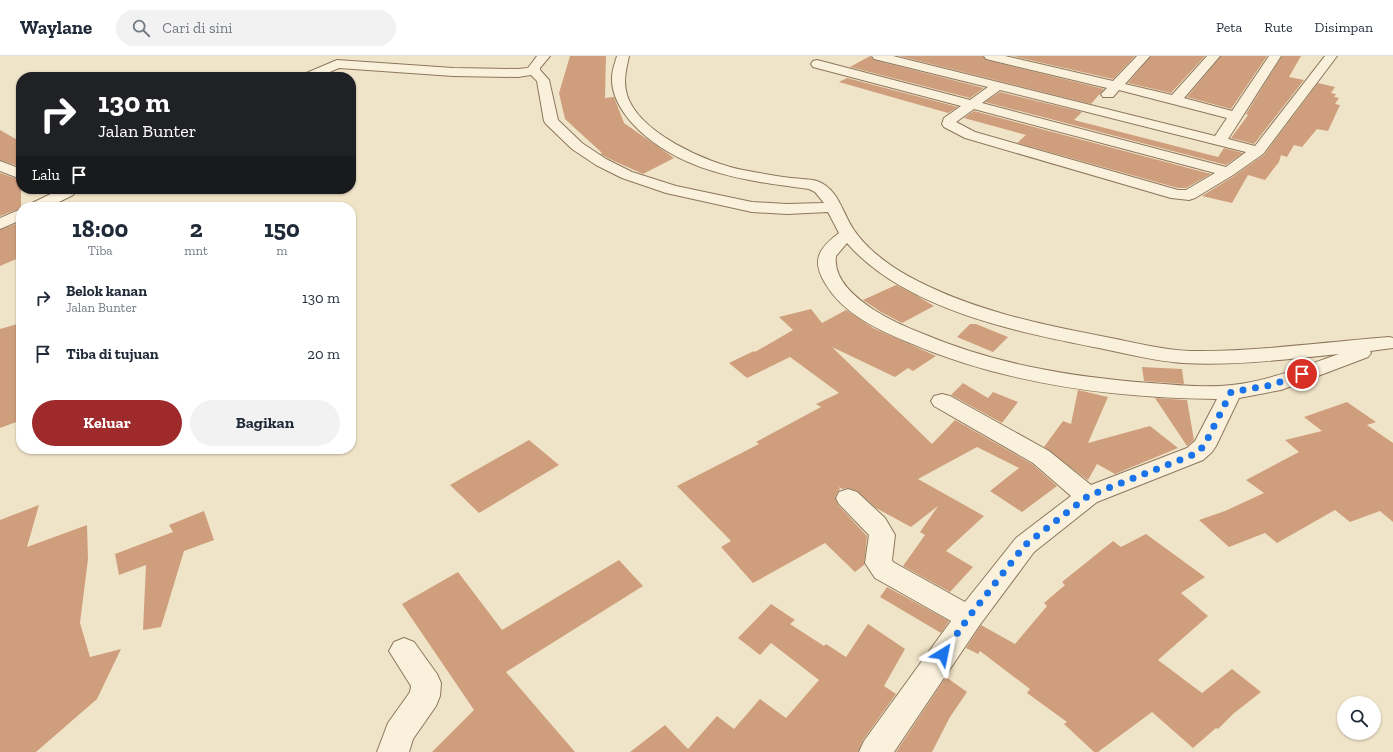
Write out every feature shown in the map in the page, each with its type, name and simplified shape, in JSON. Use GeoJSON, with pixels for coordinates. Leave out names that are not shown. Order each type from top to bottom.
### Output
{"type":"FeatureCollection","features":[{"type":"Feature","properties":{"kind":"street"},"geometry":{"type":"LineString","coordinates":[[534,71],[534,68],[544,56]]}},
{"type":"Feature","properties":{"kind":"street"},"geometry":{"type":"LineString","coordinates":[[623,56],[620,63],[619,72],[621,100],[628,110],[649,132],[695,160],[720,169],[755,177],[813,185],[822,189],[834,207],[848,234],[877,263],[900,278],[934,295],[981,313],[1064,335],[1168,355],[1190,357],[1294,352],[1391,343]]}},
{"type":"Feature","properties":{"kind":"street"},"geometry":{"type":"LineString","coordinates":[[830,56],[817,64],[1228,172]]}},
{"type":"Feature","properties":{"kind":"street"},"geometry":{"type":"LineString","coordinates":[[878,56],[1258,151]]}},
{"type":"Feature","properties":{"kind":"street"},"geometry":{"type":"LineString","coordinates":[[990,56],[1174,100],[1234,116]]}},
{"type":"Feature","properties":{"kind":"street"},"geometry":{"type":"LineString","coordinates":[[1031,65],[1043,56]]}},
{"type":"Feature","properties":{"kind":"street"},"geometry":{"type":"LineString","coordinates":[[1093,109],[1144,56]]}},
{"type":"Feature","properties":{"kind":"street"},"geometry":{"type":"LineString","coordinates":[[1174,100],[1214,56]]}},
{"type":"Feature","properties":{"kind":"street"},"geometry":{"type":"LineString","coordinates":[[1219,141],[1234,116],[1275,56]]}},
{"type":"Feature","properties":{"kind":"street"},"geometry":{"type":"LineString","coordinates":[[998,86],[969,105],[949,121],[949,124],[970,135],[1177,194],[1189,195],[1228,172],[1258,151],[1330,56]]}},
{"type":"Feature","properties":{"kind":"street"},"geometry":{"type":"LineString","coordinates":[[319,72],[336,64],[453,72],[518,73],[534,71]]}},
{"type":"Feature","properties":{"kind":"street"},"geometry":{"type":"LineString","coordinates":[[534,71],[543,80],[551,121],[578,146],[601,162],[621,172],[672,190],[752,207],[787,209],[834,207]]}},
{"type":"Feature","properties":{"kind":"street"},"geometry":{"type":"LineString","coordinates":[[0,166],[16,172]]}},
{"type":"Feature","properties":{"kind":"street"},"geometry":{"type":"LineString","coordinates":[[45,202],[59,194]]}},
{"type":"Feature","properties":{"kind":"street"},"geometry":{"type":"LineString","coordinates":[[0,224],[16,216]]}},
{"type":"Feature","properties":{"kind":"street"},"geometry":{"type":"LineString","coordinates":[[848,234],[830,248],[826,259],[827,270],[840,292],[886,326],[957,355],[1006,369],[1098,384],[1198,392],[1231,392],[1272,385],[1391,343]]}},
{"type":"Feature","properties":{"kind":"street"},"geometry":{"type":"LineString","coordinates":[[875,752],[968,618],[1025,545],[1088,496],[1195,454],[1204,446],[1231,392]]}},
{"type":"Feature","properties":{"kind":"street"},"geometry":{"type":"LineString","coordinates":[[942,401],[1041,457],[1088,496]]}},
{"type":"Feature","properties":{"kind":"street"},"geometry":{"type":"LineString","coordinates":[[848,498],[876,525],[882,535],[878,562],[884,570],[968,618]]}},
{"type":"Feature","properties":{"kind":"street"},"geometry":{"type":"LineString","coordinates":[[393,752],[399,733],[425,696],[426,683],[404,651]]}},
{"type":"Feature","properties":{"kind":"building"},"geometry":{"type":"Polygon","coordinates":[[[570,56],[606,56],[605,98],[614,97],[624,123],[674,158],[643,174],[600,154],[602,153],[565,119],[559,93],[570,56]]]}},
{"type":"Feature","properties":{"kind":"building"},"geometry":{"type":"Polygon","coordinates":[[[870,56],[874,60],[984,88],[970,98],[850,67],[870,56]]]}},
{"type":"Feature","properties":{"kind":"building"},"geometry":{"type":"Polygon","coordinates":[[[899,56],[983,56],[986,60],[1104,89],[1091,104],[899,56]]]}},
{"type":"Feature","properties":{"kind":"building"},"geometry":{"type":"Polygon","coordinates":[[[1012,56],[1135,56],[1113,79],[1012,56]]]}},
{"type":"Feature","properties":{"kind":"building"},"geometry":{"type":"Polygon","coordinates":[[[1151,56],[1205,56],[1171,93],[1128,83],[1151,56]]]}},
{"type":"Feature","properties":{"kind":"building"},"geometry":{"type":"Polygon","coordinates":[[[1221,56],[1267,56],[1231,109],[1187,97],[1221,56]]]}},
{"type":"Feature","properties":{"kind":"building"},"geometry":{"type":"Polygon","coordinates":[[[1282,56],[1301,56],[1289,77],[1304,80],[1254,144],[1231,138],[1248,115],[1246,114],[1282,56]]]}},
{"type":"Feature","properties":{"kind":"building"},"geometry":{"type":"Polygon","coordinates":[[[847,78],[958,107],[948,113],[839,82],[847,78]]]}},
{"type":"Feature","properties":{"kind":"building"},"geometry":{"type":"Polygon","coordinates":[[[1318,83],[1335,87],[1331,93],[1336,94],[1334,97],[1339,98],[1335,104],[1340,105],[1328,131],[1317,129],[1302,147],[1294,145],[1287,157],[1281,155],[1279,162],[1265,180],[1248,175],[1232,203],[1202,196],[1264,155],[1318,83]]]}},
{"type":"Feature","properties":{"kind":"building"},"geometry":{"type":"Polygon","coordinates":[[[1000,92],[1082,112],[1074,120],[1218,157],[1224,148],[1243,153],[1226,165],[985,102],[1000,92]]]}},
{"type":"Feature","properties":{"kind":"building"},"geometry":{"type":"Polygon","coordinates":[[[974,111],[1211,174],[1186,188],[1178,188],[1017,143],[1026,135],[964,118],[974,111]]]}},
{"type":"Feature","properties":{"kind":"building"},"geometry":{"type":"Polygon","coordinates":[[[0,130],[16,139],[16,165],[0,160],[0,130]]]}},
{"type":"Feature","properties":{"kind":"building"},"geometry":{"type":"Polygon","coordinates":[[[0,173],[16,178],[16,194],[21,194],[21,202],[16,202],[16,210],[0,216],[0,173]]]}},
{"type":"Feature","properties":{"kind":"building"},"geometry":{"type":"Polygon","coordinates":[[[16,224],[16,259],[0,266],[0,230],[16,224]]]}},
{"type":"Feature","properties":{"kind":"building"},"geometry":{"type":"Polygon","coordinates":[[[896,285],[934,306],[902,323],[863,300],[896,285]]]}},
{"type":"Feature","properties":{"kind":"building"},"geometry":{"type":"Polygon","coordinates":[[[811,309],[822,323],[846,310],[873,328],[936,356],[913,371],[908,368],[895,377],[832,347],[932,444],[955,420],[1032,464],[1057,486],[1022,512],[990,491],[1019,468],[977,447],[918,479],[984,516],[946,551],[973,567],[950,592],[903,566],[925,535],[920,532],[938,506],[911,527],[876,508],[857,491],[848,488],[842,489],[839,487],[840,490],[835,497],[838,505],[867,536],[864,565],[855,572],[825,543],[753,583],[721,547],[731,541],[677,486],[759,444],[756,442],[821,407],[816,404],[839,393],[790,357],[747,378],[729,363],[754,351],[755,352],[793,330],[779,317],[811,309]]]}},
{"type":"Feature","properties":{"kind":"building"},"geometry":{"type":"Polygon","coordinates":[[[16,324],[16,422],[0,428],[0,329],[16,324]]]}},
{"type":"Feature","properties":{"kind":"building"},"geometry":{"type":"Polygon","coordinates":[[[970,324],[976,324],[1008,337],[993,352],[957,337],[970,324]]]}},
{"type":"Feature","properties":{"kind":"building"},"geometry":{"type":"Polygon","coordinates":[[[1142,367],[1182,369],[1184,384],[1144,381],[1142,367]]]}},
{"type":"Feature","properties":{"kind":"building"},"geometry":{"type":"Polygon","coordinates":[[[963,383],[988,398],[993,392],[1018,402],[1002,423],[951,395],[963,383]]]}},
{"type":"Feature","properties":{"kind":"building"},"geometry":{"type":"Polygon","coordinates":[[[1078,390],[1108,397],[1088,443],[1150,426],[1178,448],[1115,474],[1097,464],[1088,480],[1086,479],[1044,447],[1063,421],[1071,424],[1078,390]]]}},
{"type":"Feature","properties":{"kind":"building"},"geometry":{"type":"Polygon","coordinates":[[[1155,398],[1187,400],[1194,440],[1187,446],[1155,398]]]}},
{"type":"Feature","properties":{"kind":"building"},"geometry":{"type":"Polygon","coordinates":[[[1347,402],[1376,422],[1367,425],[1393,443],[1393,522],[1380,511],[1350,522],[1335,510],[1277,543],[1265,533],[1229,547],[1199,520],[1225,511],[1264,493],[1246,480],[1299,452],[1285,440],[1322,431],[1304,417],[1347,402]]]}},
{"type":"Feature","properties":{"kind":"building"},"geometry":{"type":"Polygon","coordinates":[[[529,440],[559,465],[479,513],[450,485],[529,440]]]}},
{"type":"Feature","properties":{"kind":"building"},"geometry":{"type":"Polygon","coordinates":[[[39,505],[27,547],[87,525],[88,559],[80,623],[90,657],[121,649],[97,699],[36,752],[0,752],[0,520],[39,505]]]}},
{"type":"Feature","properties":{"kind":"building"},"geometry":{"type":"Polygon","coordinates":[[[204,511],[214,540],[184,551],[161,627],[143,630],[146,565],[119,575],[115,554],[173,532],[169,525],[204,511]]]}},
{"type":"Feature","properties":{"kind":"building"},"geometry":{"type":"Polygon","coordinates":[[[1146,534],[1205,577],[1181,593],[1208,616],[1158,660],[1202,693],[1232,669],[1261,692],[1233,714],[1218,729],[1216,728],[1193,748],[1152,712],[1098,752],[1094,752],[1064,724],[1067,722],[1027,693],[1030,689],[980,651],[978,654],[966,648],[981,625],[1015,644],[1047,606],[1044,603],[1065,585],[1062,582],[1113,541],[1121,547],[1146,534]]]}},
{"type":"Feature","properties":{"kind":"building"},"geometry":{"type":"Polygon","coordinates":[[[619,560],[643,586],[506,672],[575,752],[432,752],[474,710],[402,604],[458,572],[502,630],[619,560]]]}},
{"type":"Feature","properties":{"kind":"building"},"geometry":{"type":"Polygon","coordinates":[[[887,587],[949,621],[941,633],[880,597],[887,587]]]}},
{"type":"Feature","properties":{"kind":"building"},"geometry":{"type":"Polygon","coordinates":[[[771,604],[795,620],[790,624],[824,646],[826,644],[846,657],[868,624],[905,649],[884,686],[896,694],[863,740],[858,752],[630,752],[665,725],[688,749],[717,716],[734,729],[760,699],[786,718],[819,680],[771,643],[760,655],[738,638],[771,604]]]}},
{"type":"Feature","properties":{"kind":"building"},"geometry":{"type":"Polygon","coordinates":[[[946,677],[967,692],[950,717],[932,752],[896,752],[946,677]]]}},
{"type":"Feature","properties":{"kind":"route"},"geometry":{"type":"LineString","coordinates":[[943,654],[968,618],[1025,545],[1088,496],[1195,454],[1204,446],[1231,392],[1272,385],[1302,374]]}}]}
